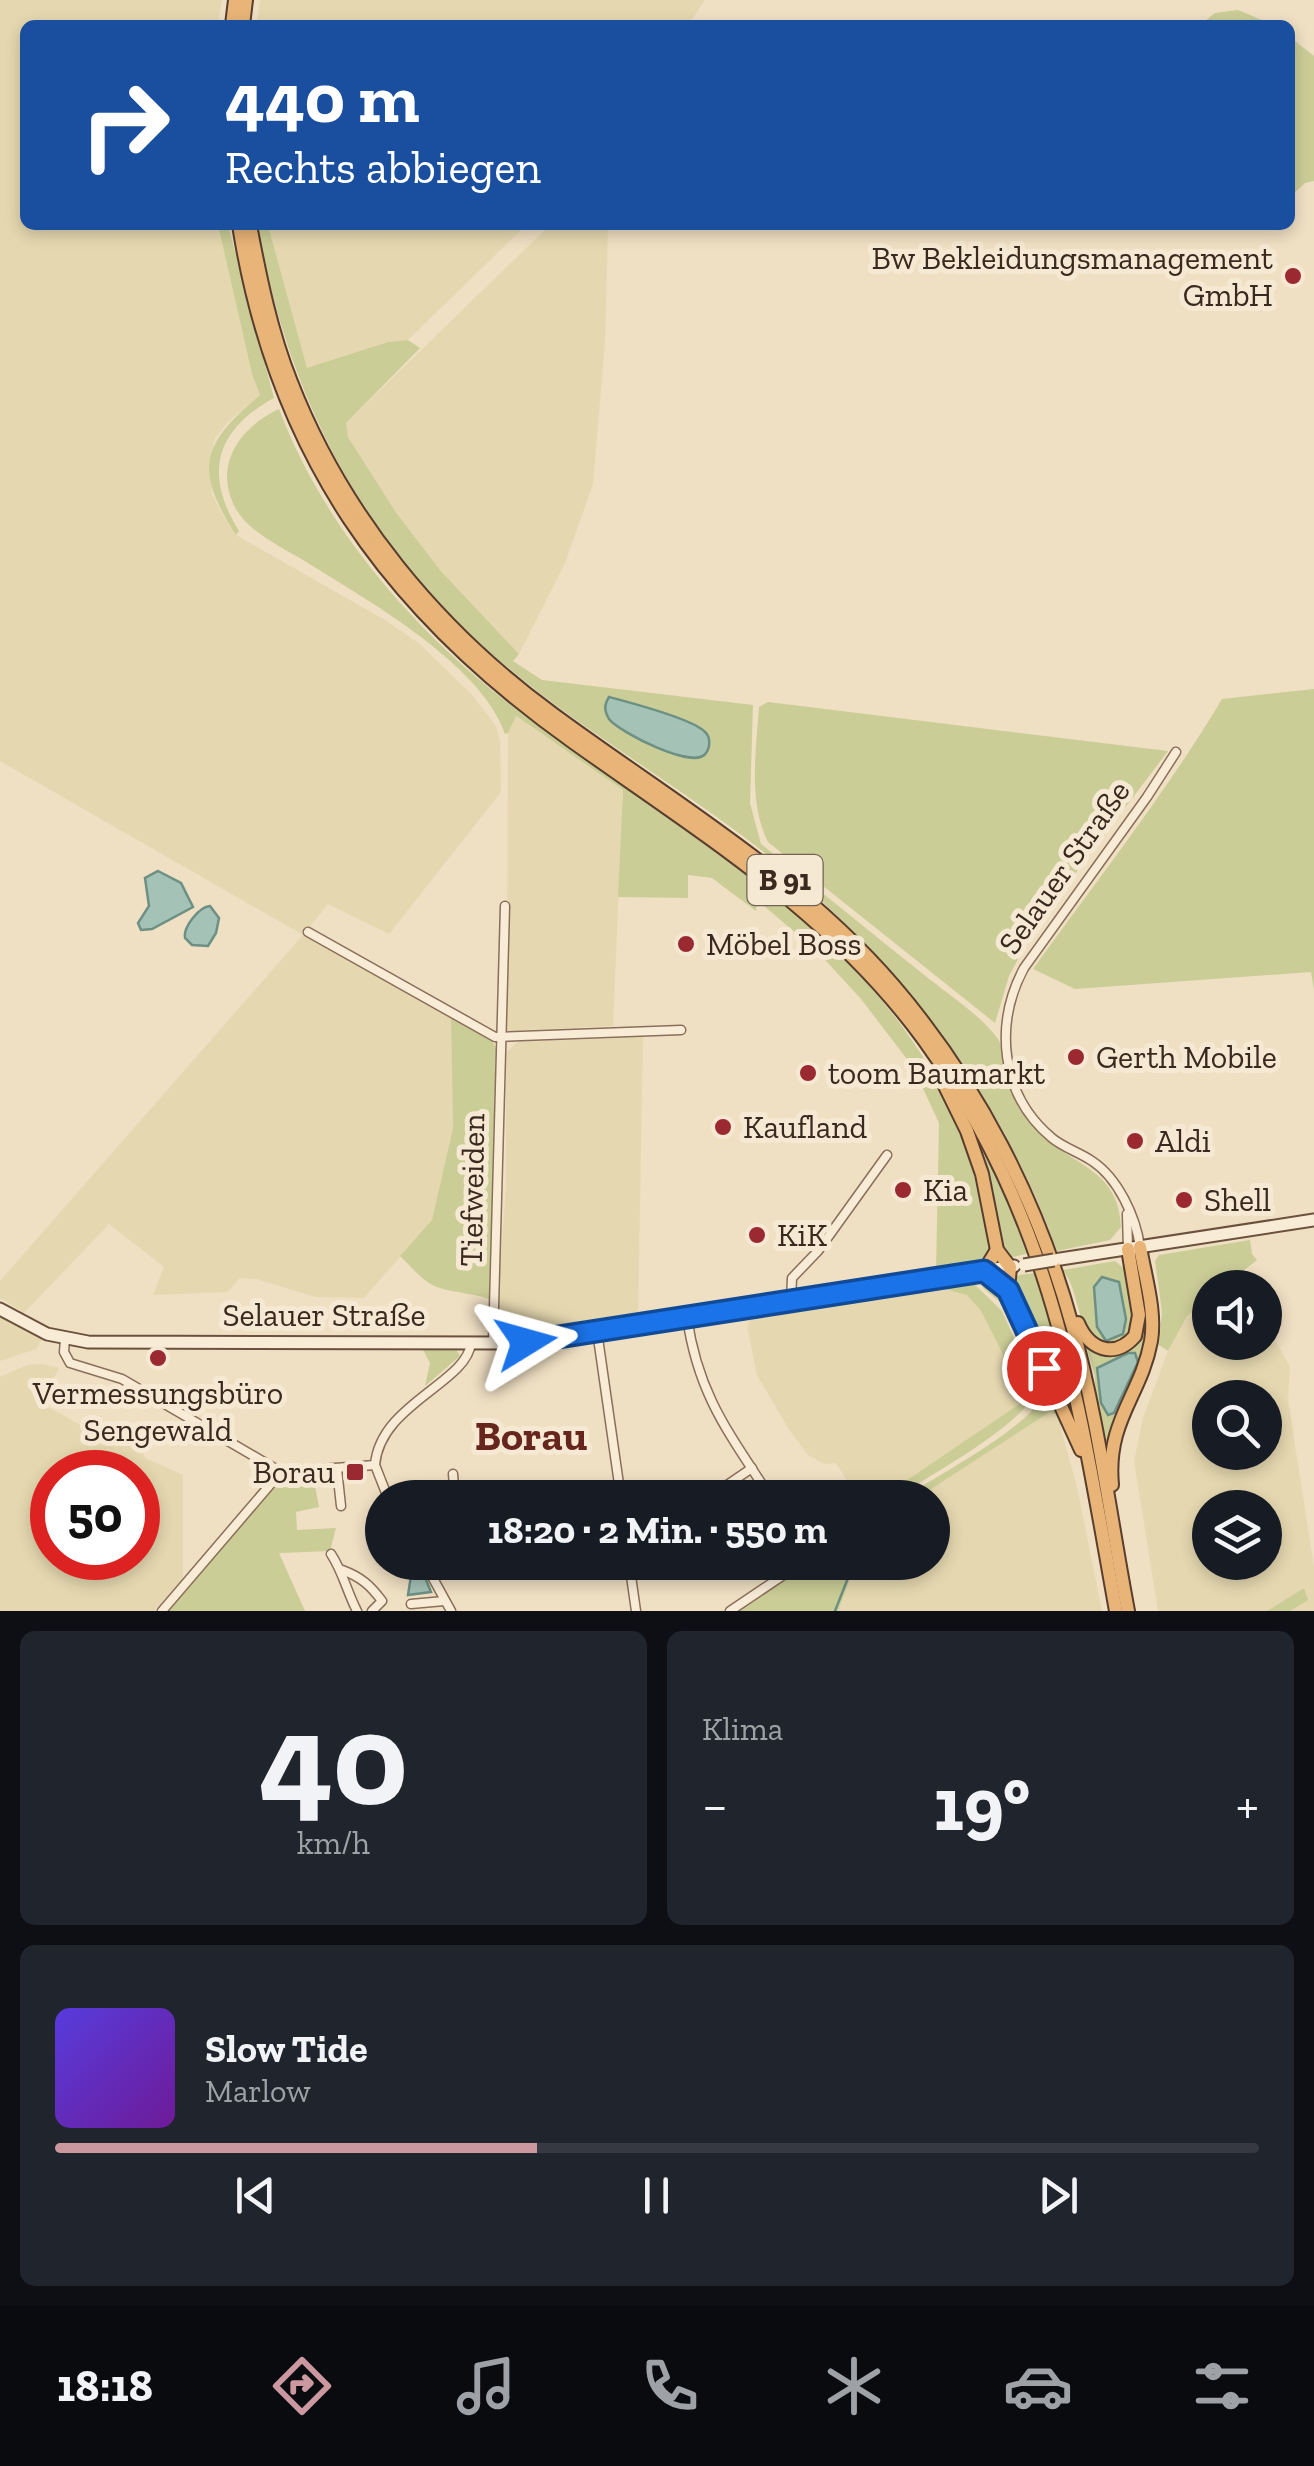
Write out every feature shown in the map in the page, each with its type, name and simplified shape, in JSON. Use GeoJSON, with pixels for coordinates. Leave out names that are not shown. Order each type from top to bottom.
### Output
{"type":"FeatureCollection","features":[{"type":"Feature","properties":{"kind":"highway","name":"B 91"},"geometry":{"type":"LineString","coordinates":[[239,230],[248,278],[280,388],[340,506],[410,602],[510,695],[781,890],[838,942],[922,1038],[985,1138],[1031,1236],[1065,1345],[1116,1611]]}},
{"type":"Feature","properties":{"kind":"highway","name":"B 91"},"geometry":{"type":"LineString","coordinates":[[251,230],[291,383],[320,446],[376,538],[440,616],[549,711],[754,855],[817,907],[873,962],[939,1044],[995,1133],[1028,1200],[1064,1294],[1087,1388],[1128,1611]]}},
{"type":"Feature","properties":{"kind":"highway"},"geometry":{"type":"LineString","coordinates":[[922,1038],[924,1050],[942,1079],[972,1147],[989,1202],[997,1250],[984,1271],[1008,1290],[1094,1485]]}},
{"type":"Feature","properties":{"kind":"highway"},"geometry":{"type":"LineString","coordinates":[[1064,1294],[1084,1336],[1092,1344],[1108,1350],[1128,1344],[1139,1322],[1134,1248]]}},
{"type":"Feature","properties":{"kind":"highway"},"geometry":{"type":"LineString","coordinates":[[1112,1518],[1115,1434],[1145,1362],[1152,1334],[1134,1248]]}},
{"type":"Feature","properties":{"kind":"highway"},"geometry":{"type":"LineString","coordinates":[[997,1250],[1017,1266],[1008,1290]]}},
{"type":"Feature","properties":{"kind":"main road","name":"Selauer Straße"},"geometry":{"type":"LineString","coordinates":[[0,1309],[65,1346],[538,1341],[1314,1220]]}},
{"type":"Feature","properties":{"kind":"street","name":"Selauer Straße"},"geometry":{"type":"LineString","coordinates":[[1134,1248],[1127,1209],[1117,1187],[1104,1171],[1053,1139],[1026,1108],[1010,1074],[1006,1026],[1014,989],[1024,968],[1176,752]]}},
{"type":"Feature","properties":{"kind":"street","name":"Tiefweiden"},"geometry":{"type":"LineString","coordinates":[[493,1343],[505,906]]}},
{"type":"Feature","properties":{"kind":"street"},"geometry":{"type":"LineString","coordinates":[[308,932],[495,1037],[681,1030]]}},
{"type":"Feature","properties":{"kind":"street"},"geometry":{"type":"LineString","coordinates":[[791,1301],[792,1278],[818,1251],[887,1155]]}},
{"type":"Feature","properties":{"kind":"street"},"geometry":{"type":"LineString","coordinates":[[688,1317],[697,1370],[716,1416],[760,1480]]}},
{"type":"Feature","properties":{"kind":"street"},"geometry":{"type":"LineString","coordinates":[[598,1332],[619,1480]]}},
{"type":"Feature","properties":{"kind":"street"},"geometry":{"type":"LineString","coordinates":[[382,1480],[376,1464],[378,1451],[396,1420],[463,1363],[471,1343]]}},
{"type":"Feature","properties":{"kind":"street"},"geometry":{"type":"LineString","coordinates":[[65,1346],[70,1363],[122,1379],[281,1472],[376,1464]]}},
{"type":"Feature","properties":{"kind":"street"},"geometry":{"type":"LineString","coordinates":[[734,1480],[752,1468]]}},
{"type":"Feature","properties":{"kind":"street"},"geometry":{"type":"LineString","coordinates":[[337,1469],[341,1506]]}},
{"type":"Feature","properties":{"kind":"street"},"geometry":{"type":"LineString","coordinates":[[162,1611],[281,1472]]}},
{"type":"Feature","properties":{"kind":"street"},"geometry":{"type":"LineString","coordinates":[[453,1474],[454,1480]]}},
{"type":"Feature","properties":{"kind":"street"},"geometry":{"type":"LineString","coordinates":[[332,1554],[342,1570],[356,1611]]}},
{"type":"Feature","properties":{"kind":"street"},"geometry":{"type":"LineString","coordinates":[[342,1570],[367,1581],[382,1601],[372,1611]]}},
{"type":"Feature","properties":{"kind":"street"},"geometry":{"type":"LineString","coordinates":[[433,1580],[451,1611]]}},
{"type":"Feature","properties":{"kind":"street"},"geometry":{"type":"LineString","coordinates":[[632,1580],[636,1611]]}},
{"type":"Feature","properties":{"kind":"street"},"geometry":{"type":"LineString","coordinates":[[730,1611],[776,1580]]}},
{"type":"Feature","properties":{"kind":"street"},"geometry":{"type":"LineString","coordinates":[[411,1604],[444,1601]]}},
{"type":"Feature","properties":{"kind":"shaded area"},"geometry":{"type":"Polygon","coordinates":[[[0,0],[222,0],[219,20],[20,20],[20,230],[219,230],[260,395],[215,438],[210,463],[212,494],[220,510],[236,535],[420,644],[473,696],[496,726],[501,792],[389,934],[328,904],[304,934],[451,1017],[453,1128],[432,1220],[364,1298],[315,1297],[257,1279],[240,1278],[228,1292],[153,1295],[164,1267],[109,1224],[24,1313],[0,1298],[0,1281],[303,935],[0,761],[0,0]]]}},
{"type":"Feature","properties":{"kind":"shaded area"},"geometry":{"type":"Polygon","coordinates":[[[260,0],[705,0],[691,20],[258,20],[260,0]]]}},
{"type":"Feature","properties":{"kind":"shaded area"},"geometry":{"type":"Polygon","coordinates":[[[269,230],[521,230],[408,340],[388,342],[307,369],[269,230]]]}},
{"type":"Feature","properties":{"kind":"shaded area"},"geometry":{"type":"Polygon","coordinates":[[[545,230],[608,230],[605,342],[593,484],[565,563],[519,654],[440,570],[395,511],[348,437],[346,423],[545,230]]]}},
{"type":"Feature","properties":{"kind":"shaded area"},"geometry":{"type":"Polygon","coordinates":[[[609,697],[698,727],[708,737],[706,753],[699,757],[673,754],[641,740],[609,719],[605,708],[609,697]]]}},
{"type":"Feature","properties":{"kind":"shaded area"},"geometry":{"type":"Polygon","coordinates":[[[515,716],[623,790],[613,1026],[507,1031],[508,733],[515,716]]]}},
{"type":"Feature","properties":{"kind":"shaded area"},"geometry":{"type":"Polygon","coordinates":[[[158,871],[181,883],[193,907],[152,929],[141,930],[138,923],[149,906],[145,878],[158,871]]]}},
{"type":"Feature","properties":{"kind":"shaded area"},"geometry":{"type":"Polygon","coordinates":[[[210,906],[219,918],[216,933],[208,946],[192,945],[185,938],[189,923],[210,906]]]}},
{"type":"Feature","properties":{"kind":"shaded area"},"geometry":{"type":"Polygon","coordinates":[[[643,1037],[638,1316],[528,1334],[500,1333],[506,1053],[517,1042],[643,1037]]]}},
{"type":"Feature","properties":{"kind":"shaded area"},"geometry":{"type":"Polygon","coordinates":[[[1102,1277],[1119,1282],[1126,1319],[1123,1334],[1106,1341],[1097,1327],[1094,1287],[1102,1277]]]}},
{"type":"Feature","properties":{"kind":"shaded area"},"geometry":{"type":"Polygon","coordinates":[[[936,1287],[968,1295],[981,1311],[1023,1394],[1021,1404],[907,1480],[847,1480],[836,1463],[825,1464],[808,1455],[790,1431],[757,1375],[749,1320],[936,1287]]]}},
{"type":"Feature","properties":{"kind":"shaded area"},"geometry":{"type":"Polygon","coordinates":[[[1192,1312],[1192,1360],[1282,1360],[1282,1353],[1290,1367],[1288,1400],[1314,1567],[1314,1611],[1158,1611],[1134,1461],[1143,1418],[1168,1351],[1192,1312]]]}},
{"type":"Feature","properties":{"kind":"shaded area"},"geometry":{"type":"Polygon","coordinates":[[[0,1317],[43,1337],[36,1349],[0,1361],[0,1317]]]}},
{"type":"Feature","properties":{"kind":"shaded area"},"geometry":{"type":"Polygon","coordinates":[[[1135,1353],[1138,1362],[1114,1413],[1108,1415],[1101,1403],[1097,1368],[1135,1353]]]}},
{"type":"Feature","properties":{"kind":"shaded area"},"geometry":{"type":"Polygon","coordinates":[[[27,1365],[59,1368],[41,1403],[84,1427],[137,1433],[142,1450],[30,1450],[30,1580],[160,1580],[160,1465],[183,1475],[183,1578],[154,1611],[0,1611],[0,1377],[27,1365]]]}},
{"type":"Feature","properties":{"kind":"shaded area"},"geometry":{"type":"Polygon","coordinates":[[[1050,1412],[1055,1413],[1077,1487],[1102,1611],[838,1611],[850,1580],[950,1580],[950,1480],[945,1480],[1050,1412]]]}},
{"type":"Feature","properties":{"kind":"shaded area"},"geometry":{"type":"Polygon","coordinates":[[[410,1580],[426,1580],[431,1592],[408,1595],[410,1580]]]}},
{"type":"Feature","properties":{"kind":"green space"},"geometry":{"type":"Polygon","coordinates":[[[1238,10],[1262,20],[1206,20],[1215,13],[1238,10]]]}},
{"type":"Feature","properties":{"kind":"green space"},"geometry":{"type":"Polygon","coordinates":[[[1295,41],[1314,56],[1314,181],[1295,192],[1295,41]]]}},
{"type":"Feature","properties":{"kind":"green space"},"geometry":{"type":"Polygon","coordinates":[[[219,230],[229,230],[274,398],[239,424],[221,455],[221,490],[239,531],[236,535],[213,492],[210,458],[226,428],[260,395],[219,230]]]}},
{"type":"Feature","properties":{"kind":"green space"},"geometry":{"type":"Polygon","coordinates":[[[257,230],[269,230],[307,368],[388,342],[408,340],[420,348],[346,423],[348,437],[395,511],[440,570],[519,654],[513,661],[542,680],[753,705],[750,803],[761,844],[991,1030],[1001,1046],[1011,1091],[1026,1117],[1044,1137],[1111,1190],[1121,1227],[1110,1240],[1057,1251],[1002,1128],[967,1071],[886,966],[839,918],[736,831],[532,687],[469,633],[426,589],[389,543],[329,446],[286,341],[257,230]]]}},
{"type":"Feature","properties":{"kind":"green space"},"geometry":{"type":"Polygon","coordinates":[[[279,409],[297,452],[345,533],[373,571],[437,641],[507,702],[675,819],[785,903],[836,950],[881,1000],[921,1054],[956,1123],[973,1171],[991,1245],[982,1258],[936,1272],[939,1123],[913,1067],[861,999],[816,950],[757,900],[756,911],[712,878],[688,875],[688,898],[618,897],[623,790],[516,716],[505,734],[492,708],[447,658],[388,613],[266,538],[242,517],[229,493],[229,463],[252,426],[279,409]]]}},
{"type":"Feature","properties":{"kind":"green space"},"geometry":{"type":"Polygon","coordinates":[[[1314,689],[1314,990],[1311,972],[1075,989],[1033,969],[1154,802],[1222,699],[1314,689]]]}},
{"type":"Feature","properties":{"kind":"green space"},"geometry":{"type":"Polygon","coordinates":[[[768,702],[1168,751],[1037,924],[1009,976],[995,1023],[768,842],[758,810],[755,776],[759,707],[768,702]]]}},
{"type":"Feature","properties":{"kind":"green space"},"geometry":{"type":"Polygon","coordinates":[[[451,1017],[492,1041],[496,1048],[489,1299],[434,1286],[400,1256],[432,1220],[453,1128],[451,1017]]]}},
{"type":"Feature","properties":{"kind":"green space"},"geometry":{"type":"Polygon","coordinates":[[[964,1114],[989,1159],[1030,1253],[1013,1257],[1005,1254],[990,1186],[964,1114]]]}},
{"type":"Feature","properties":{"kind":"green space"},"geometry":{"type":"Polygon","coordinates":[[[1250,1240],[1257,1260],[1244,1270],[1192,1270],[1192,1312],[1168,1351],[1159,1345],[1162,1312],[1155,1261],[1159,1255],[1250,1240]]]}},
{"type":"Feature","properties":{"kind":"green space"},"geometry":{"type":"Polygon","coordinates":[[[1115,1261],[1127,1271],[1133,1315],[1131,1331],[1114,1344],[1091,1334],[1063,1270],[1115,1261]],[[1119,1282],[1094,1287],[1097,1327],[1125,1306],[1119,1282]]]}},
{"type":"Feature","properties":{"kind":"green space"},"geometry":{"type":"Polygon","coordinates":[[[1035,1273],[1052,1324],[1073,1417],[1014,1292],[1014,1279],[1035,1273]]]}},
{"type":"Feature","properties":{"kind":"green space"},"geometry":{"type":"Polygon","coordinates":[[[970,1280],[1002,1311],[1037,1388],[1030,1401],[997,1432],[923,1480],[907,1480],[1021,1403],[1023,1394],[981,1311],[967,1295],[936,1287],[970,1280]]]}},
{"type":"Feature","properties":{"kind":"green space"},"geometry":{"type":"Polygon","coordinates":[[[982,1281],[1004,1293],[1065,1422],[1060,1425],[1050,1412],[945,1480],[932,1480],[1016,1425],[1041,1397],[1041,1385],[1001,1303],[983,1288],[982,1281]]]}},
{"type":"Feature","properties":{"kind":"green space"},"geometry":{"type":"Polygon","coordinates":[[[1144,1310],[1144,1346],[1107,1452],[1086,1346],[1107,1355],[1141,1336],[1144,1310]],[[1138,1362],[1097,1375],[1114,1413],[1138,1362]]]}},
{"type":"Feature","properties":{"kind":"green space"},"geometry":{"type":"Polygon","coordinates":[[[422,1348],[456,1349],[460,1356],[425,1386],[430,1363],[422,1348]]]}},
{"type":"Feature","properties":{"kind":"green space"},"geometry":{"type":"Polygon","coordinates":[[[313,1475],[319,1507],[296,1512],[297,1530],[336,1528],[330,1551],[279,1553],[305,1611],[165,1611],[281,1480],[313,1475]]]}},
{"type":"Feature","properties":{"kind":"green space"},"geometry":{"type":"Polygon","coordinates":[[[785,1580],[850,1580],[838,1611],[738,1611],[785,1580]]]}},
{"type":"Feature","properties":{"kind":"green space"},"geometry":{"type":"Polygon","coordinates":[[[1304,1588],[1308,1600],[1290,1611],[1267,1611],[1304,1588]]]}},
{"type":"Feature","properties":{"kind":"waterway"},"geometry":{"type":"LineString","coordinates":[[835,1611],[847,1580]]}},
{"type":"Feature","properties":{"kind":"place","name":"Bw Bekleidungsmanagement GmbH"},"geometry":{"type":"Point","coordinates":[1293,276]}},
{"type":"Feature","properties":{"kind":"place","name":"Möbel Boss"},"geometry":{"type":"Point","coordinates":[686,944]}},
{"type":"Feature","properties":{"kind":"place","name":"Gerth Mobile"},"geometry":{"type":"Point","coordinates":[1076,1057]}},
{"type":"Feature","properties":{"kind":"place","name":"toom Baumarkt"},"geometry":{"type":"Point","coordinates":[808,1073]}},
{"type":"Feature","properties":{"kind":"place","name":"Kaufland"},"geometry":{"type":"Point","coordinates":[723,1127]}},
{"type":"Feature","properties":{"kind":"place","name":"Aldi"},"geometry":{"type":"Point","coordinates":[1135,1141]}},
{"type":"Feature","properties":{"kind":"place","name":"Kia"},"geometry":{"type":"Point","coordinates":[903,1190]}},
{"type":"Feature","properties":{"kind":"place","name":"Shell"},"geometry":{"type":"Point","coordinates":[1184,1200]}},
{"type":"Feature","properties":{"kind":"place","name":"KiK"},"geometry":{"type":"Point","coordinates":[757,1235]}},
{"type":"Feature","properties":{"kind":"place","name":"Vermessungsbüro Sengewald"},"geometry":{"type":"Point","coordinates":[158,1358]}},
{"type":"Feature","properties":{"kind":"place","name":"Borau"},"geometry":{"type":"Point","coordinates":[355,1472]}},
{"type":"Feature","properties":{"kind":"district","name":"Borau"},"geometry":{"type":"Point","coordinates":[531,1435]}},
{"type":"Feature","properties":{"kind":"route"},"geometry":{"type":"LineString","coordinates":[[526,1342],[984,1271],[1008,1290],[1044,1368]]}}]}
